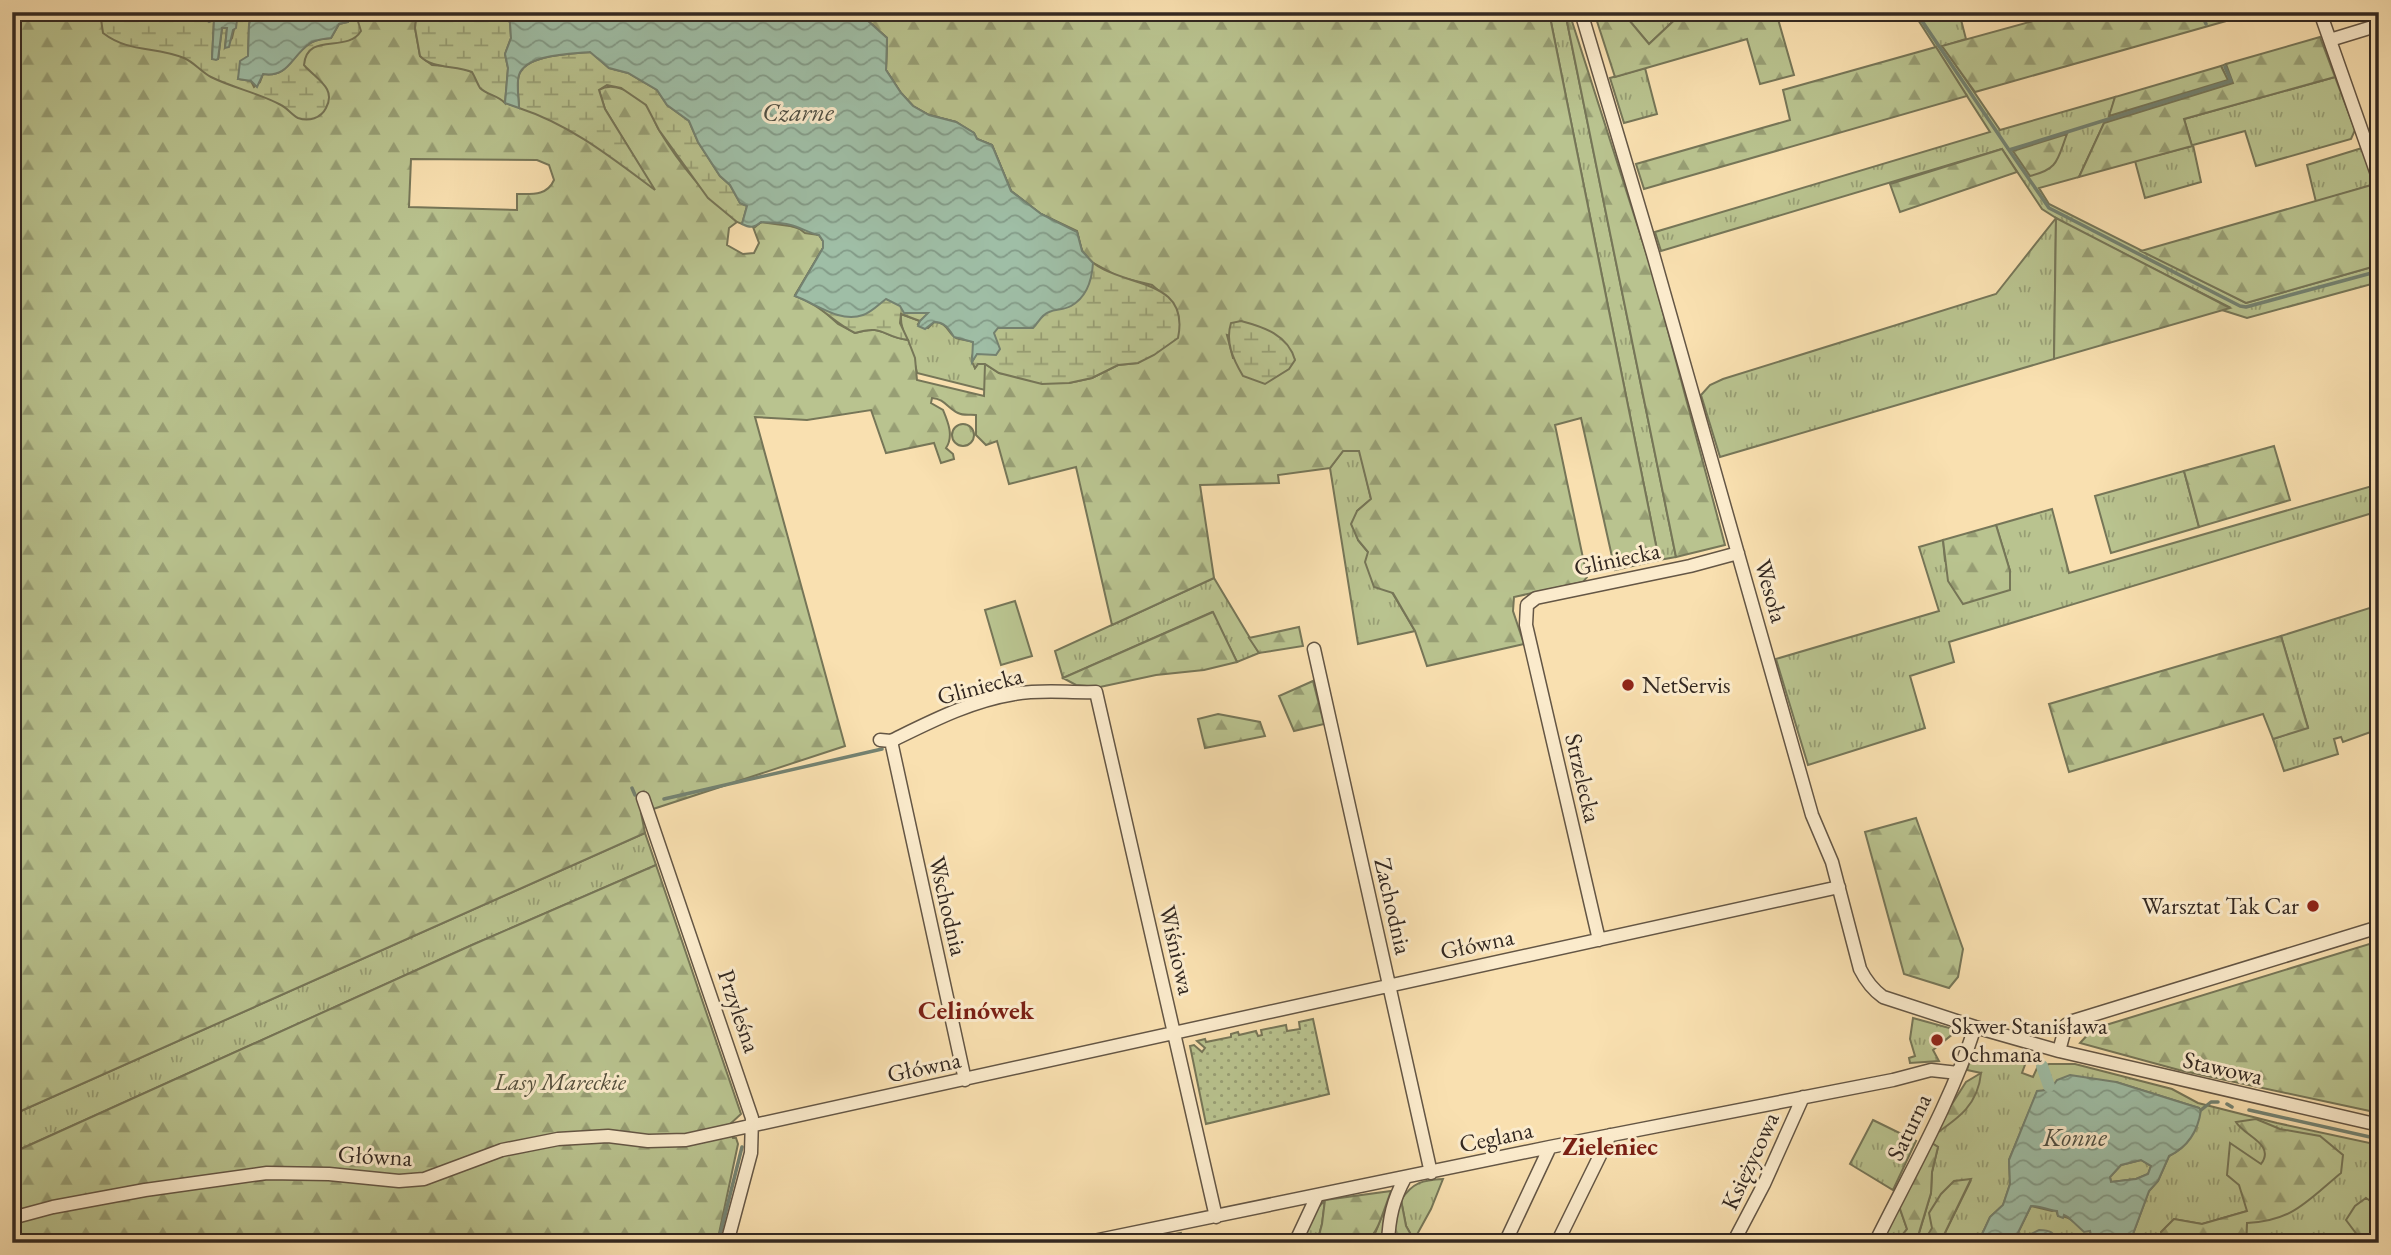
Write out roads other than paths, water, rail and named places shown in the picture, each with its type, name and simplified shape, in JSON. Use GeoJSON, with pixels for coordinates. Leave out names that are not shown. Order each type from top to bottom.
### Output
{"type":"FeatureCollection","features":[{"type":"Feature","properties":{"kind":"street","name":"Wesoła"},"geometry":{"type":"LineString","coordinates":[[1581,12],[1650,243],[1812,814],[1832,862],[1860,969],[1874,991],[1892,1000],[2059,1051]]}},
{"type":"Feature","properties":{"kind":"street"},"geometry":{"type":"LineString","coordinates":[[2320,12],[2379,180]]}},
{"type":"Feature","properties":{"kind":"street"},"geometry":{"type":"LineString","coordinates":[[2330,40],[2379,25]]}},
{"type":"Feature","properties":{"kind":"street","name":"Gliniecka"},"geometry":{"type":"LineString","coordinates":[[1526,625],[1524,613],[1527,605],[1536,598],[1690,566],[1738,553]]}},
{"type":"Feature","properties":{"kind":"street","name":"Strzelecka"},"geometry":{"type":"LineString","coordinates":[[1526,625],[1599,940]]}},
{"type":"Feature","properties":{"kind":"street","name":"Zachodnia"},"geometry":{"type":"LineString","coordinates":[[1314,649],[1431,1173]]}},
{"type":"Feature","properties":{"kind":"street","name":"Gliniecka"},"geometry":{"type":"LineString","coordinates":[[886,741],[956,711],[1013,694],[1044,691],[1096,692]]}},
{"type":"Feature","properties":{"kind":"street","name":"Wiśniowa"},"geometry":{"type":"LineString","coordinates":[[1096,692],[1216,1217]]}},
{"type":"Feature","properties":{"kind":"street","name":"Wschodnia"},"geometry":{"type":"LineString","coordinates":[[886,741],[965,1080]]}},
{"type":"Feature","properties":{"kind":"street","name":"Przyleśna"},"geometry":{"type":"LineString","coordinates":[[643,797],[749,1107],[751,1153],[727,1243]]}},
{"type":"Feature","properties":{"kind":"street","name":"Główna"},"geometry":{"type":"LineString","coordinates":[[12,1218],[54,1207],[145,1190],[255,1175],[329,1174],[399,1181],[424,1179],[502,1150],[558,1139],[608,1136],[668,1142],[751,1127],[1839,887]]}},
{"type":"Feature","properties":{"kind":"street"},"geometry":{"type":"LineString","coordinates":[[2059,1051],[2066,1025],[2073,1021],[2379,928]]}},
{"type":"Feature","properties":{"kind":"street","name":"Saturna"},"geometry":{"type":"LineString","coordinates":[[1875,1243],[1958,1073],[1975,1027]]}},
{"type":"Feature","properties":{"kind":"street","name":"Stawowa"},"geometry":{"type":"LineString","coordinates":[[2059,1051],[2379,1125]]}},
{"type":"Feature","properties":{"kind":"street","name":"Ceglana"},"geometry":{"type":"LineString","coordinates":[[1084,1243],[1931,1070],[1958,1073]]}},
{"type":"Feature","properties":{"kind":"street","name":"Księżycowa"},"geometry":{"type":"LineString","coordinates":[[1733,1243],[1765,1184],[1803,1097]]}},
{"type":"Feature","properties":{"kind":"street"},"geometry":{"type":"LineString","coordinates":[[1557,1243],[1610,1135]]}},
{"type":"Feature","properties":{"kind":"street"},"geometry":{"type":"LineString","coordinates":[[1505,1243],[1550,1147]]}},
{"type":"Feature","properties":{"kind":"street"},"geometry":{"type":"LineString","coordinates":[[1388,1243],[1391,1209],[1405,1178]]}},
{"type":"Feature","properties":{"kind":"street"},"geometry":{"type":"LineString","coordinates":[[1295,1243],[1317,1196]]}},
{"type":"Feature","properties":{"kind":"water"},"geometry":{"type":"Polygon","coordinates":[[[205,12],[238,12],[229,47],[225,48],[227,28],[222,28],[216,60],[212,59],[214,20],[209,22],[204,18],[205,12]]]}},
{"type":"Feature","properties":{"kind":"water"},"geometry":{"type":"Polygon","coordinates":[[[252,12],[348,12],[348,22],[339,24],[331,38],[309,44],[284,70],[263,74],[257,87],[251,81],[238,79],[240,61],[248,56],[252,12]]]}},
{"type":"Feature","properties":{"kind":"water","name":"Czarne"},"geometry":{"type":"Polygon","coordinates":[[[506,12],[858,12],[887,38],[886,70],[913,106],[929,115],[956,122],[974,133],[977,139],[992,145],[1011,191],[1041,214],[1077,232],[1082,251],[1093,263],[1088,288],[1081,298],[1068,307],[1046,313],[1033,328],[998,328],[994,333],[1000,349],[996,355],[977,354],[972,362],[973,342],[954,337],[941,323],[934,322],[925,329],[918,326],[928,313],[904,313],[900,306],[886,299],[866,314],[854,317],[828,312],[795,296],[823,248],[819,235],[784,223],[761,222],[752,227],[742,224],[747,206],[740,203],[730,185],[720,176],[698,142],[689,121],[667,105],[657,90],[628,73],[609,68],[590,52],[572,53],[540,59],[523,68],[518,79],[519,108],[505,103],[508,68],[505,54],[511,38],[506,12]]]}},
{"type":"Feature","properties":{"kind":"water","name":"Konne"},"geometry":{"type":"Polygon","coordinates":[[[2070,1075],[2116,1082],[2199,1108],[2200,1118],[2191,1138],[2169,1156],[2158,1181],[2149,1191],[2130,1242],[2098,1243],[2092,1239],[2090,1231],[2084,1232],[2068,1217],[2058,1216],[2057,1211],[2031,1206],[2013,1243],[1978,1243],[1990,1217],[2003,1205],[2010,1184],[2009,1160],[2037,1091],[2047,1090],[2047,1087],[2052,1087],[2057,1080],[2070,1075]],[[2141,1160],[2121,1165],[2110,1177],[2111,1182],[2136,1179],[2148,1174],[2151,1166],[2141,1160]]]}},
{"type":"Feature","properties":{"kind":"water"},"geometry":{"type":"Polygon","coordinates":[[[2039,1230],[2051,1232],[2056,1243],[2027,1243],[2031,1234],[2039,1230]]]}},
{"type":"Feature","properties":{"kind":"waterway"},"geometry":{"type":"LineString","coordinates":[[1916,12],[2009,150]]}},
{"type":"Feature","properties":{"kind":"waterway"},"geometry":{"type":"LineString","coordinates":[[2201,12],[2206,24]]}},
{"type":"Feature","properties":{"kind":"waterway"},"geometry":{"type":"LineString","coordinates":[[2225,67],[2231,81],[2009,150],[2049,208],[2240,306],[2246,307],[2379,271]]}},
{"type":"Feature","properties":{"kind":"waterway"},"geometry":{"type":"LineString","coordinates":[[664,799],[882,749]]}},
{"type":"Feature","properties":{"kind":"waterway"},"geometry":{"type":"LineString","coordinates":[[632,788],[635,795]]}},
{"type":"Feature","properties":{"kind":"waterway"},"geometry":{"type":"LineString","coordinates":[[2042,1066],[2049,1086]]}},
{"type":"Feature","properties":{"kind":"waterway"},"geometry":{"type":"LineString","coordinates":[[2201,1110],[2211,1102],[2218,1102]]}},
{"type":"Feature","properties":{"kind":"waterway"},"geometry":{"type":"LineString","coordinates":[[2227,1104],[2232,1107]]}},
{"type":"Feature","properties":{"kind":"waterway"},"geometry":{"type":"LineString","coordinates":[[2249,1110],[2379,1139]]}},
{"type":"Feature","properties":{"kind":"waterway"},"geometry":{"type":"LineString","coordinates":[[718,1243],[742,1147]]}},
{"type":"Feature","properties":{"kind":"place","name":"NetServis"},"geometry":{"type":"Point","coordinates":[1628,685]}},
{"type":"Feature","properties":{"kind":"place","name":"Warsztat Tak Car"},"geometry":{"type":"Point","coordinates":[2313,906]}},
{"type":"Feature","properties":{"kind":"place","name":"Skwer Stanisława Ochmana"},"geometry":{"type":"Point","coordinates":[1937,1040]}},
{"type":"Feature","properties":{"kind":"district","name":"Celinówek"},"geometry":{"type":"Point","coordinates":[976,1010]}},
{"type":"Feature","properties":{"kind":"district","name":"Zieleniec"},"geometry":{"type":"Point","coordinates":[1610,1146]}},
{"type":"Feature","properties":{"kind":"park label","name":"Lasy Mareckie"},"geometry":{"type":"Point","coordinates":[560,1082]}}]}
